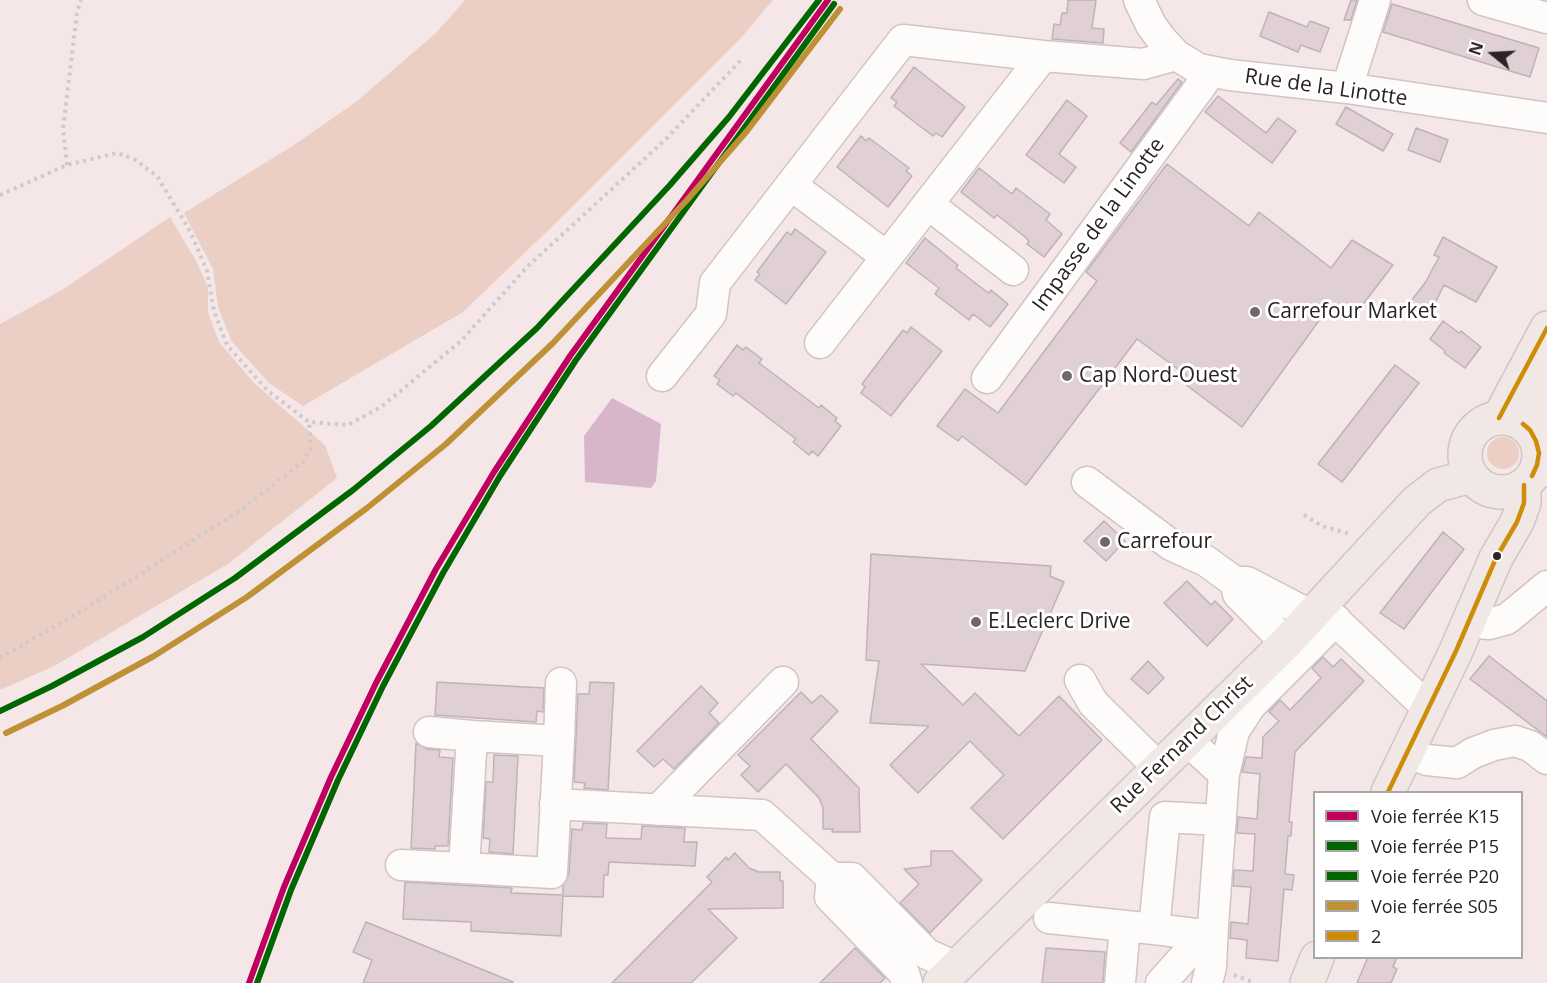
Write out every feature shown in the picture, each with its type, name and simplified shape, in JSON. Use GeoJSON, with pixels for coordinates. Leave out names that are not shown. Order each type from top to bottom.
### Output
{"type":"FeatureCollection","features":[{"type":"Feature","properties":{"kind":"main road"},"geometry":{"type":"LineString","coordinates":[[1499,418],[1547,328]]}},
{"type":"Feature","properties":{"kind":"main road"},"geometry":{"type":"LineString","coordinates":[[1530,430],[1537,400],[1547,380]]}},
{"type":"Feature","properties":{"kind":"main road"},"geometry":{"type":"LineString","coordinates":[[1388,791],[1469,622],[1496,558],[1517,522],[1536,473],[1539,453],[1530,430],[1516,420],[1499,418],[1488,420],[1471,434],[1476,470],[1498,521],[1496,558]]}},
{"type":"Feature","properties":{"kind":"main road"},"geometry":{"type":"LineString","coordinates":[[1476,470],[1508,492],[1536,473]]}},
{"type":"Feature","properties":{"kind":"main road","name":"Rue Fernand Christ"},"geometry":{"type":"LineString","coordinates":[[948,975],[1286,643],[1323,614],[1417,501],[1426,482],[1476,470]]}},
{"type":"Feature","properties":{"kind":"main road"},"geometry":{"type":"LineString","coordinates":[[1307,983],[1316,959]]}},
{"type":"Feature","properties":{"kind":"street","name":"Rue de la Linotte"},"geometry":{"type":"LineString","coordinates":[[1139,0],[1151,25],[1162,40],[1176,55],[1199,69],[1545,112]]}},
{"type":"Feature","properties":{"kind":"street"},"geometry":{"type":"LineString","coordinates":[[1347,88],[1375,0]]}},
{"type":"Feature","properties":{"kind":"street"},"geometry":{"type":"LineString","coordinates":[[1483,0],[1547,18]]}},
{"type":"Feature","properties":{"kind":"street"},"geometry":{"type":"LineString","coordinates":[[662,376],[711,314],[715,283],[903,40],[1043,56],[1143,64],[1176,55]]}},
{"type":"Feature","properties":{"kind":"street"},"geometry":{"type":"LineString","coordinates":[[820,343],[1043,56]]}},
{"type":"Feature","properties":{"kind":"street","name":"Impasse de la Linotte"},"geometry":{"type":"LineString","coordinates":[[987,378],[1211,72]]}},
{"type":"Feature","properties":{"kind":"street"},"geometry":{"type":"LineString","coordinates":[[791,185],[887,257]]}},
{"type":"Feature","properties":{"kind":"street"},"geometry":{"type":"LineString","coordinates":[[928,204],[1013,270]]}},
{"type":"Feature","properties":{"kind":"street"},"geometry":{"type":"LineString","coordinates":[[1087,482],[1171,545],[1206,561],[1236,582],[1247,582],[1323,614],[1428,708]]}},
{"type":"Feature","properties":{"kind":"street"},"geometry":{"type":"LineString","coordinates":[[1236,582],[1238,594],[1286,643]]}},
{"type":"Feature","properties":{"kind":"street"},"geometry":{"type":"LineString","coordinates":[[1469,622],[1489,624],[1507,619],[1547,586]]}},
{"type":"Feature","properties":{"kind":"street"},"geometry":{"type":"LineString","coordinates":[[1207,983],[1211,967],[1208,930],[1224,774],[1234,731],[1251,705],[1323,614]]}},
{"type":"Feature","properties":{"kind":"street"},"geometry":{"type":"LineString","coordinates":[[1080,680],[1093,703],[1158,768]]}},
{"type":"Feature","properties":{"kind":"street"},"geometry":{"type":"LineString","coordinates":[[658,810],[783,682]]}},
{"type":"Feature","properties":{"kind":"street"},"geometry":{"type":"LineString","coordinates":[[400,865],[552,873],[561,683]]}},
{"type":"Feature","properties":{"kind":"street"},"geometry":{"type":"LineString","coordinates":[[429,732],[559,741]]}},
{"type":"Feature","properties":{"kind":"street"},"geometry":{"type":"LineString","coordinates":[[464,868],[471,736]]}},
{"type":"Feature","properties":{"kind":"street"},"geometry":{"type":"LineString","coordinates":[[1187,740],[1224,774]]}},
{"type":"Feature","properties":{"kind":"street"},"geometry":{"type":"LineString","coordinates":[[1406,752],[1427,760],[1457,763],[1473,753],[1494,745],[1515,741],[1530,746],[1547,759]]}},
{"type":"Feature","properties":{"kind":"street"},"geometry":{"type":"LineString","coordinates":[[555,804],[762,815],[832,878],[852,878],[948,975]]}},
{"type":"Feature","properties":{"kind":"street"},"geometry":{"type":"LineString","coordinates":[[1120,983],[1139,927],[1165,817],[1221,820]]}},
{"type":"Feature","properties":{"kind":"street"},"geometry":{"type":"LineString","coordinates":[[832,878],[830,897],[904,973],[907,983]]}},
{"type":"Feature","properties":{"kind":"street"},"geometry":{"type":"LineString","coordinates":[[1049,918],[1139,927],[1208,930]]}},
{"type":"Feature","properties":{"kind":"street"},"geometry":{"type":"LineString","coordinates":[[1161,983],[1208,930]]}},
{"type":"Feature","properties":{"kind":"path"},"geometry":{"type":"LineString","coordinates":[[67,165],[63,129],[77,12],[81,0]]}},
{"type":"Feature","properties":{"kind":"path"},"geometry":{"type":"LineString","coordinates":[[0,195],[67,165],[117,153],[134,159],[157,176],[175,204],[198,249],[207,271],[214,311],[227,345],[268,391],[309,422],[348,425],[381,407],[461,341],[527,267],[665,140],[741,60]]}},
{"type":"Feature","properties":{"kind":"path"},"geometry":{"type":"LineString","coordinates":[[0,658],[90,606],[239,511],[294,469],[303,462],[311,447],[309,422]]}},
{"type":"Feature","properties":{"kind":"shaded area"},"geometry":{"type":"Polygon","coordinates":[[[465,0],[773,0],[740,39],[562,217],[463,312],[303,406],[269,383],[232,342],[218,307],[213,269],[184,213],[294,145],[356,102],[437,32],[465,0]]]}},
{"type":"Feature","properties":{"kind":"shaded area"},"geometry":{"type":"Polygon","coordinates":[[[170,217],[196,261],[208,287],[208,312],[219,342],[254,383],[325,445],[337,478],[228,564],[54,666],[0,690],[0,324],[62,290],[170,217]]]}},
{"type":"Feature","properties":{"kind":"shaded area"},"geometry":{"type":"Polygon","coordinates":[[[612,398],[661,424],[656,481],[651,488],[585,482],[584,436],[612,398]]]}},
{"type":"Feature","properties":{"kind":"shaded area"},"geometry":{"type":"Polygon","coordinates":[[[1503,437],[1514,442],[1519,453],[1514,464],[1503,469],[1492,464],[1487,453],[1492,442],[1503,437]]]}},
{"type":"Feature","properties":{"kind":"building"},"geometry":{"type":"Polygon","coordinates":[[[1068,0],[1096,0],[1092,28],[1104,29],[1103,43],[1052,39],[1054,24],[1060,25],[1062,13],[1067,13],[1068,0]]]}},
{"type":"Feature","properties":{"kind":"building"},"geometry":{"type":"Polygon","coordinates":[[[1351,0],[1357,0],[1351,20],[1344,20],[1351,0]]]}},
{"type":"Feature","properties":{"kind":"building"},"geometry":{"type":"Polygon","coordinates":[[[1392,4],[1539,48],[1530,77],[1383,32],[1392,4]]]}},
{"type":"Feature","properties":{"kind":"building"},"geometry":{"type":"Polygon","coordinates":[[[1269,12],[1307,27],[1310,21],[1329,28],[1320,52],[1301,45],[1298,52],[1260,36],[1269,12]]]}},
{"type":"Feature","properties":{"kind":"building"},"geometry":{"type":"Polygon","coordinates":[[[914,67],[965,107],[942,137],[936,133],[933,136],[894,106],[897,102],[891,98],[914,67]]]}},
{"type":"Feature","properties":{"kind":"building"},"geometry":{"type":"Polygon","coordinates":[[[1178,79],[1182,82],[1131,152],[1120,143],[1152,102],[1156,105],[1178,79]]]}},
{"type":"Feature","properties":{"kind":"building"},"geometry":{"type":"Polygon","coordinates":[[[1218,96],[1266,133],[1278,118],[1296,131],[1272,163],[1205,112],[1218,96]]]}},
{"type":"Feature","properties":{"kind":"building"},"geometry":{"type":"Polygon","coordinates":[[[1067,100],[1087,116],[1059,154],[1076,167],[1064,183],[1026,155],[1067,100]]]}},
{"type":"Feature","properties":{"kind":"building"},"geometry":{"type":"Polygon","coordinates":[[[1346,107],[1393,134],[1383,151],[1336,124],[1346,107]]]}},
{"type":"Feature","properties":{"kind":"building"},"geometry":{"type":"Polygon","coordinates":[[[1416,128],[1448,140],[1440,162],[1408,150],[1416,128]]]}},
{"type":"Feature","properties":{"kind":"building"},"geometry":{"type":"Polygon","coordinates":[[[861,136],[866,141],[869,138],[909,168],[906,171],[912,176],[888,207],[837,167],[861,136]]]}},
{"type":"Feature","properties":{"kind":"building"},"geometry":{"type":"Polygon","coordinates":[[[1167,164],[1249,226],[1259,212],[1331,268],[1352,240],[1393,265],[1351,320],[1331,304],[1242,427],[1181,381],[1186,375],[1137,339],[1026,485],[962,436],[958,441],[937,426],[965,389],[998,413],[1097,281],[1086,272],[1167,164]]]}},
{"type":"Feature","properties":{"kind":"building"},"geometry":{"type":"Polygon","coordinates":[[[979,168],[1012,194],[1016,188],[1050,214],[1046,220],[1062,234],[1044,257],[1027,244],[1029,241],[1024,236],[997,215],[994,218],[961,192],[979,168]]]}},
{"type":"Feature","properties":{"kind":"building"},"geometry":{"type":"Polygon","coordinates":[[[795,229],[826,252],[786,304],[755,280],[760,274],[757,272],[787,232],[791,235],[795,229]]]}},
{"type":"Feature","properties":{"kind":"building"},"geometry":{"type":"Polygon","coordinates":[[[1443,237],[1497,267],[1476,302],[1444,285],[1426,321],[1407,306],[1425,283],[1439,257],[1434,255],[1443,237]]]}},
{"type":"Feature","properties":{"kind":"building"},"geometry":{"type":"Polygon","coordinates":[[[925,238],[958,265],[956,268],[983,289],[989,293],[991,290],[1008,304],[990,327],[973,314],[969,320],[935,294],[939,288],[906,263],[925,238]]]}},
{"type":"Feature","properties":{"kind":"building"},"geometry":{"type":"Polygon","coordinates":[[[1443,321],[1459,333],[1461,331],[1481,347],[1465,368],[1444,353],[1445,351],[1430,339],[1443,321]]]}},
{"type":"Feature","properties":{"kind":"building"},"geometry":{"type":"Polygon","coordinates":[[[911,327],[942,351],[891,416],[861,393],[865,387],[862,384],[903,330],[907,333],[911,327]]]}},
{"type":"Feature","properties":{"kind":"building"},"geometry":{"type":"Polygon","coordinates":[[[737,345],[743,350],[746,347],[762,359],[759,363],[819,408],[821,405],[837,418],[835,421],[841,426],[818,456],[812,451],[809,455],[793,442],[796,439],[736,393],[733,396],[717,384],[720,380],[714,376],[737,345]]]}},
{"type":"Feature","properties":{"kind":"building"},"geometry":{"type":"Polygon","coordinates":[[[1395,365],[1419,383],[1342,482],[1318,464],[1395,365]]]}},
{"type":"Feature","properties":{"kind":"building"},"geometry":{"type":"Polygon","coordinates":[[[1104,521],[1125,541],[1106,561],[1084,541],[1104,521]]]}},
{"type":"Feature","properties":{"kind":"building"},"geometry":{"type":"Polygon","coordinates":[[[1443,532],[1464,549],[1404,629],[1380,613],[1443,532]]]}},
{"type":"Feature","properties":{"kind":"building"},"geometry":{"type":"Polygon","coordinates":[[[871,554],[1051,566],[1050,576],[1064,582],[1025,671],[921,664],[963,705],[975,693],[1019,736],[1059,696],[1102,740],[1003,839],[971,808],[1004,775],[970,741],[918,793],[890,765],[929,726],[870,723],[879,661],[866,660],[871,554]]]}},
{"type":"Feature","properties":{"kind":"building"},"geometry":{"type":"Polygon","coordinates":[[[1187,581],[1211,605],[1215,601],[1233,619],[1207,646],[1164,603],[1187,581]]]}},
{"type":"Feature","properties":{"kind":"building"},"geometry":{"type":"Polygon","coordinates":[[[1489,656],[1547,701],[1547,737],[1470,679],[1489,656]]]}},
{"type":"Feature","properties":{"kind":"building"},"geometry":{"type":"Polygon","coordinates":[[[1323,657],[1333,667],[1341,659],[1364,681],[1295,752],[1289,822],[1292,822],[1291,836],[1288,836],[1285,874],[1294,875],[1292,890],[1284,889],[1278,961],[1246,958],[1247,940],[1230,938],[1231,922],[1248,924],[1251,887],[1233,886],[1234,870],[1253,871],[1255,834],[1237,833],[1238,817],[1257,819],[1260,774],[1242,772],[1246,757],[1262,758],[1263,737],[1279,721],[1269,712],[1280,700],[1290,710],[1321,678],[1312,668],[1323,657]]]}},
{"type":"Feature","properties":{"kind":"building"},"geometry":{"type":"Polygon","coordinates":[[[1148,661],[1164,678],[1148,694],[1131,679],[1148,661]]]}},
{"type":"Feature","properties":{"kind":"building"},"geometry":{"type":"Polygon","coordinates":[[[437,682],[544,688],[543,712],[537,711],[536,722],[435,715],[437,682]]]}},
{"type":"Feature","properties":{"kind":"building"},"geometry":{"type":"Polygon","coordinates":[[[590,682],[614,683],[608,790],[584,788],[585,783],[574,782],[578,694],[589,694],[590,682]]]}},
{"type":"Feature","properties":{"kind":"building"},"geometry":{"type":"Polygon","coordinates":[[[701,686],[718,703],[709,713],[719,723],[674,769],[663,759],[654,767],[637,751],[701,686]]]}},
{"type":"Feature","properties":{"kind":"building"},"geometry":{"type":"Polygon","coordinates":[[[801,692],[812,703],[821,695],[838,711],[811,739],[859,788],[860,832],[832,832],[833,829],[823,829],[823,808],[819,798],[786,764],[758,792],[741,775],[750,766],[738,755],[801,692]]]}},
{"type":"Feature","properties":{"kind":"building"},"geometry":{"type":"Polygon","coordinates":[[[416,743],[427,749],[440,750],[439,757],[453,758],[448,846],[435,846],[435,849],[411,848],[416,743]]]}},
{"type":"Feature","properties":{"kind":"building"},"geometry":{"type":"Polygon","coordinates":[[[494,755],[518,756],[513,854],[489,852],[490,839],[483,838],[486,782],[493,782],[494,755]]]}},
{"type":"Feature","properties":{"kind":"building"},"geometry":{"type":"Polygon","coordinates":[[[583,823],[607,824],[606,838],[641,839],[642,826],[685,828],[684,842],[697,842],[695,866],[609,862],[608,875],[604,875],[603,897],[563,896],[563,885],[569,874],[572,829],[582,830],[583,823]]]}},
{"type":"Feature","properties":{"kind":"building"},"geometry":{"type":"Polygon","coordinates":[[[931,851],[952,851],[982,880],[930,933],[900,903],[919,884],[904,869],[931,866],[931,851]]]}},
{"type":"Feature","properties":{"kind":"building"},"geometry":{"type":"Polygon","coordinates":[[[735,853],[749,868],[759,872],[780,872],[780,881],[783,881],[783,908],[708,909],[737,938],[691,983],[612,983],[712,882],[707,877],[726,857],[728,860],[735,853]]]}},
{"type":"Feature","properties":{"kind":"building"},"geometry":{"type":"Polygon","coordinates":[[[405,882],[512,888],[511,893],[563,895],[561,936],[471,931],[471,922],[403,919],[405,882]]]}},
{"type":"Feature","properties":{"kind":"building"},"geometry":{"type":"Polygon","coordinates":[[[366,922],[513,983],[363,983],[372,960],[353,952],[366,922]]]}},
{"type":"Feature","properties":{"kind":"building"},"geometry":{"type":"Polygon","coordinates":[[[855,948],[885,978],[880,983],[820,983],[855,948]]]}},
{"type":"Feature","properties":{"kind":"building"},"geometry":{"type":"Polygon","coordinates":[[[1046,948],[1105,952],[1103,983],[1042,983],[1046,948]]]}},
{"type":"Feature","properties":{"kind":"building"},"geometry":{"type":"Polygon","coordinates":[[[1367,959],[1396,959],[1393,967],[1397,969],[1391,983],[1357,983],[1367,959]]]}},
{"type":"Feature","properties":{"kind":"rail line","name":"P20"},"geometry":{"type":"LineString","coordinates":[[0,711],[143,637],[235,578],[353,490],[431,426],[537,328],[670,185],[729,117],[819,0]]}},
{"type":"Feature","properties":{"kind":"rail line","name":"K15"},"geometry":{"type":"LineString","coordinates":[[249,983],[284,887],[331,777],[376,683],[436,569],[494,472],[570,356],[828,0]]}},
{"type":"Feature","properties":{"kind":"rail line","name":"P15"},"geometry":{"type":"LineString","coordinates":[[257,983],[291,890],[338,780],[383,686],[443,573],[500,476],[576,360],[834,4]]}},
{"type":"Feature","properties":{"kind":"rail line","name":"S05"},"geometry":{"type":"LineString","coordinates":[[6,733],[62,706],[154,656],[247,597],[367,508],[446,444],[553,343],[687,200],[747,131],[840,9]]}},
{"type":"Feature","properties":{"kind":"transit line","name":"2"},"geometry":{"type":"LineString","coordinates":[[1499,418],[1547,328]]}},
{"type":"Feature","properties":{"kind":"transit line","name":"2"},"geometry":{"type":"LineString","coordinates":[[1523,424],[1530,430],[1539,453],[1532,476]]}},
{"type":"Feature","properties":{"kind":"transit line","name":"2"},"geometry":{"type":"LineString","coordinates":[[1388,791],[1456,651],[1496,558],[1517,522],[1524,503],[1524,485]]}},
{"type":"Feature","properties":{"kind":"place","name":"Carrefour Market"},"geometry":{"type":"Point","coordinates":[1255,312]}},
{"type":"Feature","properties":{"kind":"place","name":"Cap Nord-Ouest"},"geometry":{"type":"Point","coordinates":[1067,376]}},
{"type":"Feature","properties":{"kind":"place","name":"Carrefour"},"geometry":{"type":"Point","coordinates":[1105,542]}},
{"type":"Feature","properties":{"kind":"place","name":"E.Leclerc Drive"},"geometry":{"type":"Point","coordinates":[976,622]}}]}
